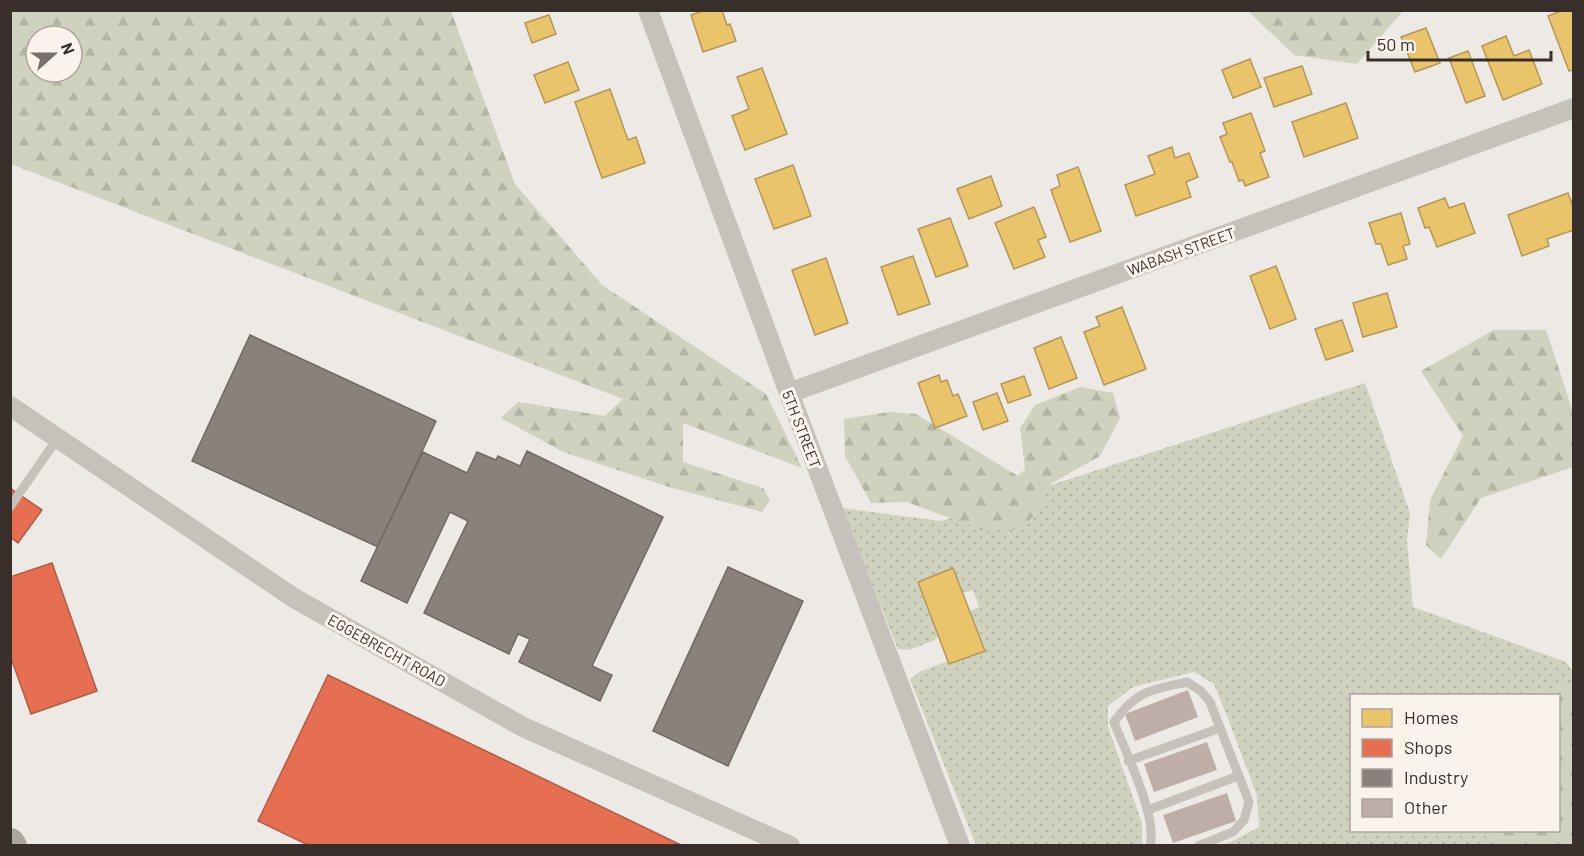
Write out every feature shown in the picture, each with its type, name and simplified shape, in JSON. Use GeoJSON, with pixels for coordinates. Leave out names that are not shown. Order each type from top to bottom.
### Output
{"type":"FeatureCollection","features":[{"type":"Feature","properties":{"kind":"street","name":"5TH STREET"},"geometry":{"type":"LineString","coordinates":[[648,10],[789,393],[960,846]]}},
{"type":"Feature","properties":{"kind":"street","name":"WABASH STREET"},"geometry":{"type":"LineString","coordinates":[[789,393],[1574,108]]}},
{"type":"Feature","properties":{"kind":"street","name":"EGGEBRECHT ROAD"},"geometry":{"type":"LineString","coordinates":[[10,406],[294,598],[523,727],[790,846]]}},
{"type":"Feature","properties":{"kind":"lane"},"geometry":{"type":"LineString","coordinates":[[10,507],[57,439]]}},
{"type":"Feature","properties":{"kind":"lane"},"geometry":{"type":"LineString","coordinates":[[1150,846],[1152,841],[1148,810],[1114,722],[1126,704],[1146,691],[1187,682],[1201,691],[1210,702],[1249,802],[1244,820],[1233,832],[1198,846]]}},
{"type":"Feature","properties":{"kind":"lane"},"geometry":{"type":"LineString","coordinates":[[1128,761],[1220,728]]}},
{"type":"Feature","properties":{"kind":"lane"},"geometry":{"type":"LineString","coordinates":[[1148,810],[1239,776]]}},
{"type":"Feature","properties":{"kind":"green space"},"geometry":{"type":"Polygon","coordinates":[[[10,11],[451,11],[515,184],[602,285],[766,394],[802,468],[683,423],[683,462],[763,488],[770,500],[762,512],[669,487],[563,452],[501,418],[518,402],[605,416],[623,399],[11,164],[10,11]]]}},
{"type":"Feature","properties":{"kind":"green space"},"geometry":{"type":"Polygon","coordinates":[[[1248,11],[1403,11],[1357,64],[1294,55],[1248,11]]]}},
{"type":"Feature","properties":{"kind":"green space"},"geometry":{"type":"Polygon","coordinates":[[[1494,330],[1546,330],[1573,412],[1573,467],[1481,498],[1441,559],[1426,545],[1430,500],[1463,436],[1421,371],[1494,330]]]}},
{"type":"Feature","properties":{"kind":"green space"},"geometry":{"type":"Polygon","coordinates":[[[1365,383],[1410,513],[1407,541],[1413,607],[1566,662],[1573,672],[1573,685],[1522,694],[1350,694],[1350,832],[1492,832],[1491,845],[1225,845],[1259,827],[1257,796],[1214,684],[1194,672],[1133,687],[1108,706],[1108,727],[1142,823],[1142,845],[976,845],[910,679],[921,671],[948,661],[949,664],[984,651],[970,611],[979,607],[973,590],[963,593],[953,568],[918,581],[938,635],[935,640],[909,650],[898,649],[841,508],[941,521],[1365,383]]]}},
{"type":"Feature","properties":{"kind":"green space"},"geometry":{"type":"Polygon","coordinates":[[[1080,387],[1113,393],[1120,418],[1100,456],[1052,483],[1034,516],[1018,529],[984,531],[907,502],[871,503],[845,456],[844,419],[890,412],[916,414],[1018,476],[1025,469],[1020,428],[1035,405],[1080,387]]]}},
{"type":"Feature","properties":{"kind":"green space"},"geometry":{"type":"Polygon","coordinates":[[[1573,685],[1573,845],[1490,845],[1492,832],[1560,832],[1560,694],[1523,693],[1573,685]]]}},
{"type":"Feature","properties":{"kind":"building: Homes"},"geometry":{"type":"Polygon","coordinates":[[[705,10],[722,10],[736,41],[703,52],[691,15],[705,10]]]}},
{"type":"Feature","properties":{"kind":"building: Homes"},"geometry":{"type":"Polygon","coordinates":[[[1563,10],[1574,10],[1574,70],[1569,71],[1548,16],[1563,10]]]}},
{"type":"Feature","properties":{"kind":"building: Homes"},"geometry":{"type":"Polygon","coordinates":[[[549,15],[556,34],[532,43],[525,23],[549,15]]]}},
{"type":"Feature","properties":{"kind":"building: Homes"},"geometry":{"type":"Polygon","coordinates":[[[1426,28],[1440,63],[1415,72],[1401,37],[1426,28]]]}},
{"type":"Feature","properties":{"kind":"building: Homes"},"geometry":{"type":"Polygon","coordinates":[[[1506,36],[1514,56],[1529,50],[1542,84],[1503,100],[1482,46],[1506,36]]]}},
{"type":"Feature","properties":{"kind":"building: Homes"},"geometry":{"type":"Polygon","coordinates":[[[1468,51],[1485,96],[1466,103],[1449,58],[1468,51]]]}},
{"type":"Feature","properties":{"kind":"building: Homes"},"geometry":{"type":"Polygon","coordinates":[[[1250,59],[1261,87],[1233,98],[1222,70],[1250,59]]]}},
{"type":"Feature","properties":{"kind":"building: Homes"},"geometry":{"type":"Polygon","coordinates":[[[568,62],[579,90],[545,103],[534,75],[568,62]]]}},
{"type":"Feature","properties":{"kind":"building: Homes"},"geometry":{"type":"Polygon","coordinates":[[[1302,66],[1312,94],[1274,107],[1264,78],[1302,66]]]}},
{"type":"Feature","properties":{"kind":"building: Homes"},"geometry":{"type":"Polygon","coordinates":[[[762,68],[787,134],[745,150],[732,116],[749,109],[737,77],[762,68]]]}},
{"type":"Feature","properties":{"kind":"building: Homes"},"geometry":{"type":"Polygon","coordinates":[[[610,89],[628,140],[636,137],[645,163],[602,178],[575,102],[610,89]]]}},
{"type":"Feature","properties":{"kind":"building: Homes"},"geometry":{"type":"Polygon","coordinates":[[[1346,103],[1358,138],[1304,157],[1292,122],[1346,103]]]}},
{"type":"Feature","properties":{"kind":"building: Homes"},"geometry":{"type":"Polygon","coordinates":[[[1251,113],[1265,151],[1260,153],[1269,177],[1245,186],[1243,180],[1239,181],[1220,137],[1227,134],[1223,123],[1251,113]]]}},
{"type":"Feature","properties":{"kind":"building: Homes"},"geometry":{"type":"Polygon","coordinates":[[[1172,147],[1175,158],[1189,153],[1198,177],[1186,182],[1191,197],[1136,216],[1125,185],[1155,174],[1148,156],[1172,147]]]}},
{"type":"Feature","properties":{"kind":"building: Homes"},"geometry":{"type":"Polygon","coordinates":[[[793,165],[811,216],[774,229],[755,179],[793,165]]]}},
{"type":"Feature","properties":{"kind":"building: Homes"},"geometry":{"type":"Polygon","coordinates":[[[1078,167],[1101,231],[1070,242],[1051,190],[1060,186],[1057,175],[1078,167]]]}},
{"type":"Feature","properties":{"kind":"building: Homes"},"geometry":{"type":"Polygon","coordinates":[[[991,176],[1002,206],[969,219],[957,189],[991,176]]]}},
{"type":"Feature","properties":{"kind":"building: Homes"},"geometry":{"type":"Polygon","coordinates":[[[1568,193],[1574,209],[1574,230],[1547,239],[1549,246],[1522,256],[1508,215],[1568,193]]]}},
{"type":"Feature","properties":{"kind":"building: Homes"},"geometry":{"type":"Polygon","coordinates":[[[1445,198],[1449,208],[1464,203],[1475,233],[1437,247],[1429,227],[1425,228],[1418,208],[1445,198]]]}},
{"type":"Feature","properties":{"kind":"building: Homes"},"geometry":{"type":"Polygon","coordinates":[[[1034,207],[1046,237],[1038,240],[1045,257],[1014,269],[995,223],[1034,207]]]}},
{"type":"Feature","properties":{"kind":"building: Homes"},"geometry":{"type":"Polygon","coordinates":[[[1401,213],[1410,244],[1403,246],[1407,259],[1388,265],[1381,244],[1376,244],[1369,223],[1401,213]]]}},
{"type":"Feature","properties":{"kind":"building: Homes"},"geometry":{"type":"Polygon","coordinates":[[[950,218],[968,266],[936,277],[918,229],[950,218]]]}},
{"type":"Feature","properties":{"kind":"building: Homes"},"geometry":{"type":"Polygon","coordinates":[[[913,256],[930,304],[898,315],[881,267],[913,256]]]}},
{"type":"Feature","properties":{"kind":"building: Homes"},"geometry":{"type":"Polygon","coordinates":[[[826,258],[848,323],[815,335],[792,270],[826,258]]]}},
{"type":"Feature","properties":{"kind":"building: Homes"},"geometry":{"type":"Polygon","coordinates":[[[1276,266],[1296,319],[1270,329],[1250,276],[1276,266]]]}},
{"type":"Feature","properties":{"kind":"building: Homes"},"geometry":{"type":"Polygon","coordinates":[[[1387,293],[1397,327],[1363,337],[1353,303],[1387,293]]]}},
{"type":"Feature","properties":{"kind":"building: Homes"},"geometry":{"type":"Polygon","coordinates":[[[1122,307],[1146,369],[1104,385],[1084,332],[1100,326],[1096,317],[1122,307]]]}},
{"type":"Feature","properties":{"kind":"building: Homes"},"geometry":{"type":"Polygon","coordinates":[[[1342,320],[1353,351],[1326,360],[1315,329],[1342,320]]]}},
{"type":"Feature","properties":{"kind":"building: Homes"},"geometry":{"type":"Polygon","coordinates":[[[1061,337],[1077,378],[1049,389],[1034,348],[1061,337]]]}},
{"type":"Feature","properties":{"kind":"building: Homes"},"geometry":{"type":"Polygon","coordinates":[[[939,375],[941,382],[947,380],[953,396],[958,394],[967,416],[935,428],[918,383],[939,375]]]}},
{"type":"Feature","properties":{"kind":"building: Homes"},"geometry":{"type":"Polygon","coordinates":[[[1024,376],[1031,395],[1008,403],[1001,384],[1024,376]]]}},
{"type":"Feature","properties":{"kind":"building: Homes"},"geometry":{"type":"Polygon","coordinates":[[[997,393],[1008,421],[983,430],[973,402],[997,393]]]}},
{"type":"Feature","properties":{"kind":"building: Homes"},"geometry":{"type":"Polygon","coordinates":[[[953,568],[985,651],[949,664],[918,582],[953,568]]]}},
{"type":"Feature","properties":{"kind":"building: Shops"},"geometry":{"type":"Polygon","coordinates":[[[10,488],[42,510],[18,543],[10,537],[10,488]]]}},
{"type":"Feature","properties":{"kind":"building: Shops"},"geometry":{"type":"Polygon","coordinates":[[[52,563],[97,691],[31,714],[10,655],[10,577],[52,563]]]}},
{"type":"Feature","properties":{"kind":"building: Shops"},"geometry":{"type":"Polygon","coordinates":[[[328,675],[683,846],[310,846],[258,821],[328,675]]]}},
{"type":"Feature","properties":{"kind":"building: Industry"},"geometry":{"type":"Polygon","coordinates":[[[250,335],[436,421],[378,547],[192,461],[250,335]]]}},
{"type":"Feature","properties":{"kind":"building: Industry"},"geometry":{"type":"Polygon","coordinates":[[[527,451],[663,517],[592,666],[612,675],[600,701],[519,662],[530,639],[518,634],[509,654],[424,613],[468,521],[450,512],[407,603],[361,581],[423,452],[467,473],[477,452],[496,460],[498,456],[520,466],[527,451]]]}},
{"type":"Feature","properties":{"kind":"building: Industry"},"geometry":{"type":"Polygon","coordinates":[[[728,567],[803,601],[728,766],[653,731],[728,567]]]}},
{"type":"Feature","properties":{"kind":"building: Other"},"geometry":{"type":"Polygon","coordinates":[[[1188,690],[1198,717],[1135,741],[1125,714],[1188,690]]]}},
{"type":"Feature","properties":{"kind":"building: Other"},"geometry":{"type":"Polygon","coordinates":[[[1207,742],[1217,770],[1154,792],[1144,764],[1207,742]]]}},
{"type":"Feature","properties":{"kind":"building: Other"},"geometry":{"type":"Polygon","coordinates":[[[1227,793],[1236,821],[1173,843],[1163,815],[1227,793]]]}}]}
